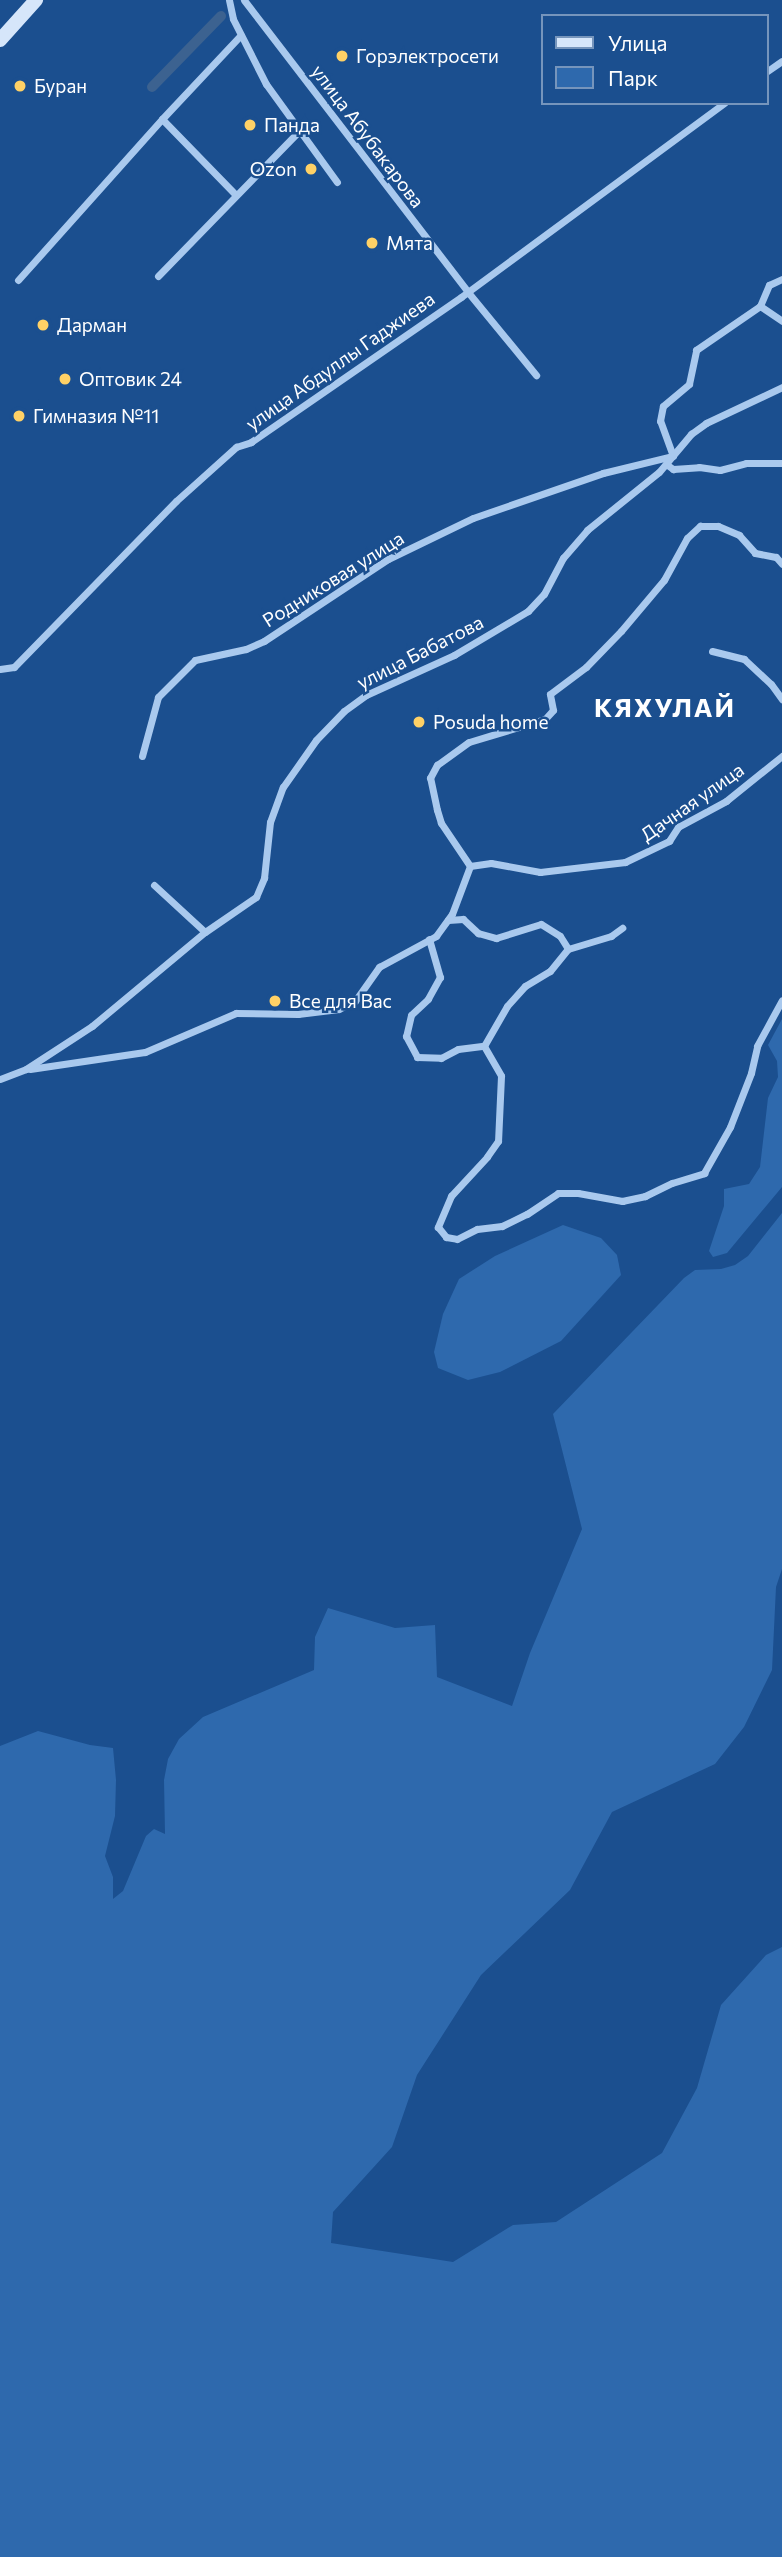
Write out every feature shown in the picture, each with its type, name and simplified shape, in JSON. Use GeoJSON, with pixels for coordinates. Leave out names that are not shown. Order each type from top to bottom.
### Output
{"type":"FeatureCollection","features":[{"type":"Feature","properties":{"kind":"main road"},"geometry":{"type":"LineString","coordinates":[[0,40],[36,0]]}},
{"type":"Feature","properties":{"kind":"street"},"geometry":{"type":"LineString","coordinates":[[229,0],[242,35],[266,84],[337,182]]}},
{"type":"Feature","properties":{"kind":"street","name":"улица Абубакарова"},"geometry":{"type":"LineString","coordinates":[[245,0],[467,291],[536,375]]}},
{"type":"Feature","properties":{"kind":"street"},"geometry":{"type":"LineString","coordinates":[[18,280],[162,119],[242,35]]}},
{"type":"Feature","properties":{"kind":"street","name":"улица Абдуллы Гаджиева"},"geometry":{"type":"LineString","coordinates":[[0,669],[13,667],[177,500],[236,447],[251,442],[467,291],[721,105]]}},
{"type":"Feature","properties":{"kind":"street"},"geometry":{"type":"LineString","coordinates":[[162,119],[236,195]]}},
{"type":"Feature","properties":{"kind":"street"},"geometry":{"type":"LineString","coordinates":[[158,276],[300,129]]}},
{"type":"Feature","properties":{"kind":"street"},"geometry":{"type":"LineString","coordinates":[[673,456],[660,422],[663,406],[689,384],[696,350],[760,306],[769,285],[782,279]]}},
{"type":"Feature","properties":{"kind":"street"},"geometry":{"type":"LineString","coordinates":[[760,306],[782,321]]}},
{"type":"Feature","properties":{"kind":"street","name":"улица Бабатова"},"geometry":{"type":"LineString","coordinates":[[0,1079],[26,1069],[92,1026],[205,932],[249,902],[262,888],[267,834],[276,805],[297,764],[330,724],[366,695],[454,655],[528,611],[544,594],[563,558],[587,530],[666,464],[706,423],[782,387]]}},
{"type":"Feature","properties":{"kind":"street","name":"Родниковая улица"},"geometry":{"type":"LineString","coordinates":[[142,757],[158,697],[195,660],[246,649],[264,641],[388,559],[473,518],[603,473],[673,456]]}},
{"type":"Feature","properties":{"kind":"street"},"geometry":{"type":"LineString","coordinates":[[666,464],[673,469],[699,467],[720,470],[747,463],[782,463]]}},
{"type":"Feature","properties":{"kind":"street"},"geometry":{"type":"LineString","coordinates":[[26,1069],[145,1052],[236,1013],[298,1014],[339,1009],[355,1001],[379,967],[436,936],[448,920],[471,866],[441,823],[429,778],[437,765],[469,742],[545,719],[553,710],[550,694],[579,674],[621,631],[664,580],[687,538],[700,526],[718,526],[739,535],[755,553],[776,557],[782,564]]}},
{"type":"Feature","properties":{"kind":"street"},"geometry":{"type":"LineString","coordinates":[[712,651],[744,659],[771,684],[782,699]]}},
{"type":"Feature","properties":{"kind":"street","name":"Дачная улица"},"geometry":{"type":"LineString","coordinates":[[471,866],[491,863],[540,872],[625,862],[669,841],[678,827],[726,801],[782,756]]}},
{"type":"Feature","properties":{"kind":"street"},"geometry":{"type":"LineString","coordinates":[[154,886],[205,932]]}},
{"type":"Feature","properties":{"kind":"street"},"geometry":{"type":"LineString","coordinates":[[448,920],[463,919],[478,933],[496,938],[541,925],[560,936],[568,949]]}},
{"type":"Feature","properties":{"kind":"street"},"geometry":{"type":"LineString","coordinates":[[484,1046],[507,1006],[526,985],[550,971],[568,949],[611,936],[622,928]]}},
{"type":"Feature","properties":{"kind":"street"},"geometry":{"type":"LineString","coordinates":[[429,939],[440,977],[428,999],[411,1015],[406,1036],[417,1057],[441,1058],[458,1049],[484,1046]]}},
{"type":"Feature","properties":{"kind":"street"},"geometry":{"type":"LineString","coordinates":[[484,1046],[501,1076],[498,1141],[447,1203],[438,1227],[446,1237],[457,1239],[477,1229],[502,1226],[527,1214],[558,1193],[578,1193],[622,1201],[645,1196],[672,1183],[704,1173],[730,1127],[751,1073],[757,1046],[782,1000]]}},
{"type":"Feature","properties":{"kind":"green space"},"geometry":{"type":"Polygon","coordinates":[[[782,1019],[782,1187],[727,1253],[713,1257],[709,1251],[724,1206],[724,1189],[749,1184],[760,1167],[768,1098],[778,1077],[777,1061],[768,1045],[782,1019]]]}},
{"type":"Feature","properties":{"kind":"green space"},"geometry":{"type":"Polygon","coordinates":[[[782,1213],[782,1569],[776,1587],[772,1670],[744,1727],[715,1764],[612,1812],[570,1890],[481,1975],[417,2075],[392,2147],[333,2212],[331,2243],[453,2262],[513,2225],[556,2222],[662,2153],[697,2088],[721,2005],[766,1955],[782,1947],[782,2557],[0,2557],[0,1746],[38,1731],[90,1745],[113,1748],[115,1816],[105,1856],[113,1877],[113,1899],[123,1891],[146,1836],[154,1829],[165,1834],[164,1780],[168,1759],[179,1739],[203,1717],[314,1670],[315,1637],[328,1608],[395,1628],[435,1625],[437,1677],[512,1706],[530,1653],[582,1529],[553,1414],[684,1278],[695,1270],[721,1269],[735,1265],[748,1256],[782,1213]]]}},
{"type":"Feature","properties":{"kind":"green space"},"geometry":{"type":"Polygon","coordinates":[[[563,1225],[601,1238],[617,1255],[621,1275],[561,1341],[500,1372],[468,1380],[438,1368],[434,1352],[443,1314],[459,1279],[495,1256],[563,1225]]]}},
{"type":"Feature","properties":{"kind":"waterway"},"geometry":{"type":"LineString","coordinates":[[152,87],[221,16]]}},
{"type":"Feature","properties":{"kind":"place","name":"Горэлектросети"},"geometry":{"type":"Point","coordinates":[342,56]}},
{"type":"Feature","properties":{"kind":"place","name":"Буран"},"geometry":{"type":"Point","coordinates":[20,86]}},
{"type":"Feature","properties":{"kind":"place","name":"Панда"},"geometry":{"type":"Point","coordinates":[250,125]}},
{"type":"Feature","properties":{"kind":"place","name":"Ozon"},"geometry":{"type":"Point","coordinates":[311,169]}},
{"type":"Feature","properties":{"kind":"place","name":"Мята"},"geometry":{"type":"Point","coordinates":[372,243]}},
{"type":"Feature","properties":{"kind":"place","name":"Дарман"},"geometry":{"type":"Point","coordinates":[43,325]}},
{"type":"Feature","properties":{"kind":"place","name":"Оптовик 24"},"geometry":{"type":"Point","coordinates":[65,379]}},
{"type":"Feature","properties":{"kind":"place","name":"Гимназия №11"},"geometry":{"type":"Point","coordinates":[19,416]}},
{"type":"Feature","properties":{"kind":"place","name":"Posuda home"},"geometry":{"type":"Point","coordinates":[419,722]}},
{"type":"Feature","properties":{"kind":"place","name":"Все для Вас"},"geometry":{"type":"Point","coordinates":[275,1001]}},
{"type":"Feature","properties":{"kind":"district","name":"КЯХУЛАЙ"},"geometry":{"type":"Point","coordinates":[665,707]}}]}
